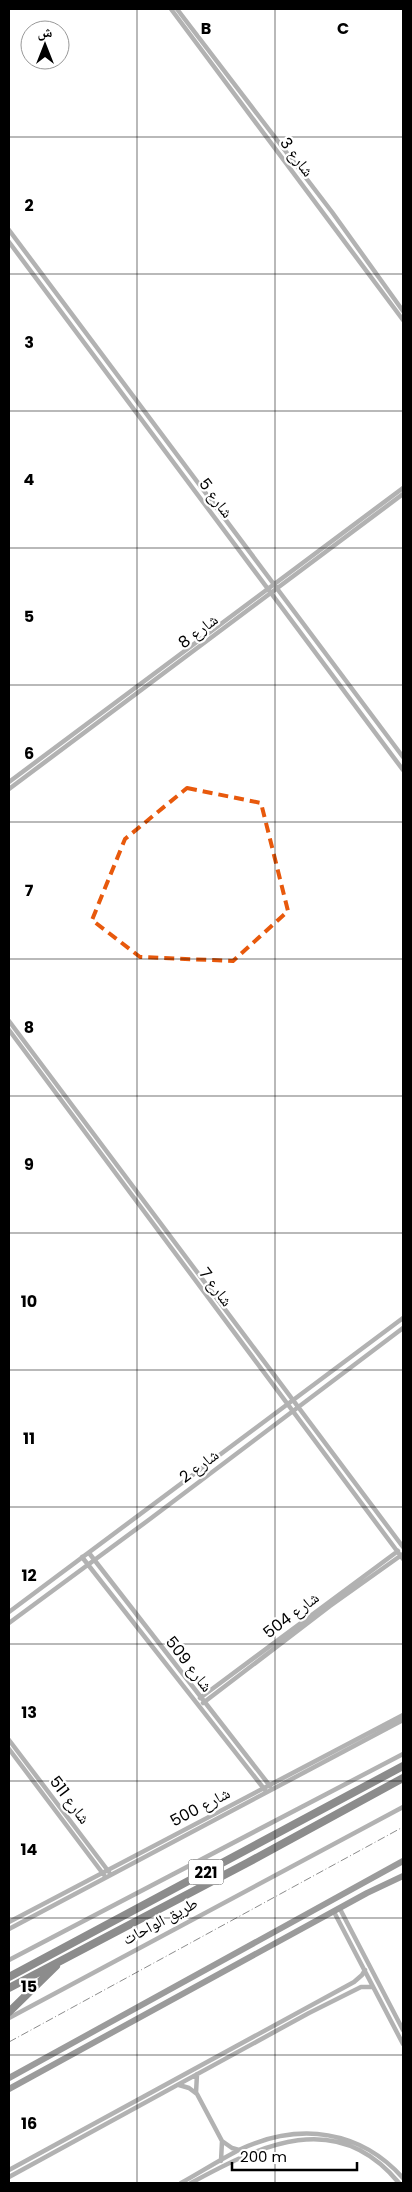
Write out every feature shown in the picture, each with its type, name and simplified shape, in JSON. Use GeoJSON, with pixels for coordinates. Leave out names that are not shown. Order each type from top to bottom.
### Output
{"type":"FeatureCollection","features":[{"type":"Feature","properties":{"kind":"highway","name":"طريق الواحات"},"geometry":{"type":"LineString","coordinates":[[9,1977],[403,1766]]}},
{"type":"Feature","properties":{"kind":"highway","name":"طريق الواحات"},"geometry":{"type":"LineString","coordinates":[[9,1988],[247,1863],[403,1778]]}},
{"type":"Feature","properties":{"kind":"highway"},"geometry":{"type":"LineString","coordinates":[[241,1853],[243,1860],[247,1863]]}},
{"type":"Feature","properties":{"kind":"highway"},"geometry":{"type":"LineString","coordinates":[[221,1864],[225,1866],[226,1874]]}},
{"type":"Feature","properties":{"kind":"highway"},"geometry":{"type":"LineString","coordinates":[[9,2012],[62,1959]]}},
{"type":"Feature","properties":{"kind":"highway"},"geometry":{"type":"LineString","coordinates":[[9,1972],[22,1970]]}},
{"type":"Feature","properties":{"kind":"street","name":"شارع 3"},"geometry":{"type":"LineString","coordinates":[[171,9],[403,320]]}},
{"type":"Feature","properties":{"kind":"street","name":"شارع 3"},"geometry":{"type":"LineString","coordinates":[[177,9],[328,207],[403,311]]}},
{"type":"Feature","properties":{"kind":"street","name":"شارع 5"},"geometry":{"type":"LineString","coordinates":[[9,230],[403,756]]}},
{"type":"Feature","properties":{"kind":"street","name":"شارع 5"},"geometry":{"type":"LineString","coordinates":[[9,242],[403,770]]}},
{"type":"Feature","properties":{"kind":"street","name":"شارع 8"},"geometry":{"type":"LineString","coordinates":[[275,586],[403,488]]}},
{"type":"Feature","properties":{"kind":"street","name":"شارع 8"},"geometry":{"type":"LineString","coordinates":[[9,782],[269,590],[403,494]]}},
{"type":"Feature","properties":{"kind":"street","name":"شارع 8"},"geometry":{"type":"LineString","coordinates":[[9,789],[269,590]]}},
{"type":"Feature","properties":{"kind":"street","name":"شارع 7"},"geometry":{"type":"LineString","coordinates":[[9,1021],[403,1547]]}},
{"type":"Feature","properties":{"kind":"street","name":"شارع 7"},"geometry":{"type":"LineString","coordinates":[[9,1030],[203,1293],[402,1556]]}},
{"type":"Feature","properties":{"kind":"street","name":"شارع 2"},"geometry":{"type":"LineString","coordinates":[[9,1612],[403,1318]]}},
{"type":"Feature","properties":{"kind":"street","name":"شارع 2"},"geometry":{"type":"LineString","coordinates":[[9,1623],[148,1521],[403,1328]]}},
{"type":"Feature","properties":{"kind":"street"},"geometry":{"type":"LineString","coordinates":[[143,1512],[148,1521]]}},
{"type":"Feature","properties":{"kind":"street","name":"شارع 504"},"geometry":{"type":"LineString","coordinates":[[198,1707],[403,1547]]}},
{"type":"Feature","properties":{"kind":"street","name":"شارع 509"},"geometry":{"type":"LineString","coordinates":[[88,1553],[270,1787]]}},
{"type":"Feature","properties":{"kind":"street","name":"شارع 504"},"geometry":{"type":"LineString","coordinates":[[368,1575],[402,1556]]}},
{"type":"Feature","properties":{"kind":"street","name":"شارع 509"},"geometry":{"type":"LineString","coordinates":[[82,1557],[86,1565],[265,1790]]}},
{"type":"Feature","properties":{"kind":"street"},"geometry":{"type":"LineString","coordinates":[[142,1635],[148,1631]]}},
{"type":"Feature","properties":{"kind":"street","name":"شارع 504"},"geometry":{"type":"LineString","coordinates":[[194,1702],[291,1634]]}},
{"type":"Feature","properties":{"kind":"street","name":"شارع 500"},"geometry":{"type":"LineString","coordinates":[[9,1922],[109,1876],[403,1715]]}},
{"type":"Feature","properties":{"kind":"street","name":"شارع 500"},"geometry":{"type":"LineString","coordinates":[[367,1736],[403,1720]]}},
{"type":"Feature","properties":{"kind":"street","name":"شارع 511"},"geometry":{"type":"LineString","coordinates":[[9,1740],[105,1871]]}},
{"type":"Feature","properties":{"kind":"street"},"geometry":{"type":"LineString","coordinates":[[230,1747],[235,1743]]}},
{"type":"Feature","properties":{"kind":"street","name":"شارع 511"},"geometry":{"type":"LineString","coordinates":[[9,1749],[109,1876]]}},
{"type":"Feature","properties":{"kind":"street","name":"221"},"geometry":{"type":"LineString","coordinates":[[9,1960],[403,1754]]}},
{"type":"Feature","properties":{"kind":"street","name":"شارع 500"},"geometry":{"type":"LineString","coordinates":[[10,1928],[105,1871],[265,1790]]}},
{"type":"Feature","properties":{"kind":"street","name":"طريق الواحات"},"geometry":{"type":"LineString","coordinates":[[9,2018],[403,1807]]}},
{"type":"Feature","properties":{"kind":"street"},"geometry":{"type":"LineString","coordinates":[[16,2086],[10,2078],[403,1861]]}},
{"type":"Feature","properties":{"kind":"street"},"geometry":{"type":"LineString","coordinates":[[9,2090],[368,1893],[403,1876]]}},
{"type":"Feature","properties":{"kind":"street"},"geometry":{"type":"LineString","coordinates":[[362,1883],[368,1893]]}},
{"type":"Feature","properties":{"kind":"street"},"geometry":{"type":"LineString","coordinates":[[337,1910],[364,1970],[403,2044]]}},
{"type":"Feature","properties":{"kind":"street"},"geometry":{"type":"LineString","coordinates":[[337,1910],[403,2030]]}},
{"type":"Feature","properties":{"kind":"street"},"geometry":{"type":"LineString","coordinates":[[9,1922],[10,1928]]}},
{"type":"Feature","properties":{"kind":"street"},"geometry":{"type":"LineString","coordinates":[[9,2170],[354,1982],[362,1975],[364,1970]]}},
{"type":"Feature","properties":{"kind":"street"},"geometry":{"type":"LineString","coordinates":[[194,1976],[199,1986]]}},
{"type":"Feature","properties":{"kind":"street"},"geometry":{"type":"LineString","coordinates":[[9,2177],[358,1988],[373,1987]]}},
{"type":"Feature","properties":{"kind":"street"},"geometry":{"type":"LineString","coordinates":[[383,2006],[389,2003]]}},
{"type":"Feature","properties":{"kind":"street"},"geometry":{"type":"LineString","coordinates":[[231,2049],[234,2054]]}},
{"type":"Feature","properties":{"kind":"street"},"geometry":{"type":"LineString","coordinates":[[197,2074],[197,2094]]}},
{"type":"Feature","properties":{"kind":"street"},"geometry":{"type":"LineString","coordinates":[[178,2085],[189,2088],[197,2094],[222,2142],[221,2162]]}},
{"type":"Feature","properties":{"kind":"street"},"geometry":{"type":"LineString","coordinates":[[181,2183],[221,2162],[239,2150],[295,2134],[334,2136],[362,2145],[390,2164],[403,2178]]}},
{"type":"Feature","properties":{"kind":"street"},"geometry":{"type":"LineString","coordinates":[[191,2183],[260,2149],[284,2142],[309,2139],[334,2142],[360,2151],[386,2168],[399,2183]]}},
{"type":"Feature","properties":{"kind":"street"},"geometry":{"type":"LineString","coordinates":[[222,2142],[239,2150]]}},
{"type":"Feature","properties":{"kind":"highlighted area"},"geometry":{"type":"Polygon","coordinates":[[[187,788],[261,803],[288,911],[233,961],[140,957],[92,920],[125,839],[187,788]]]}},
{"type":"Feature","properties":{"kind":"railway"},"geometry":{"type":"LineString","coordinates":[[9,2042],[403,1827]]}}]}
